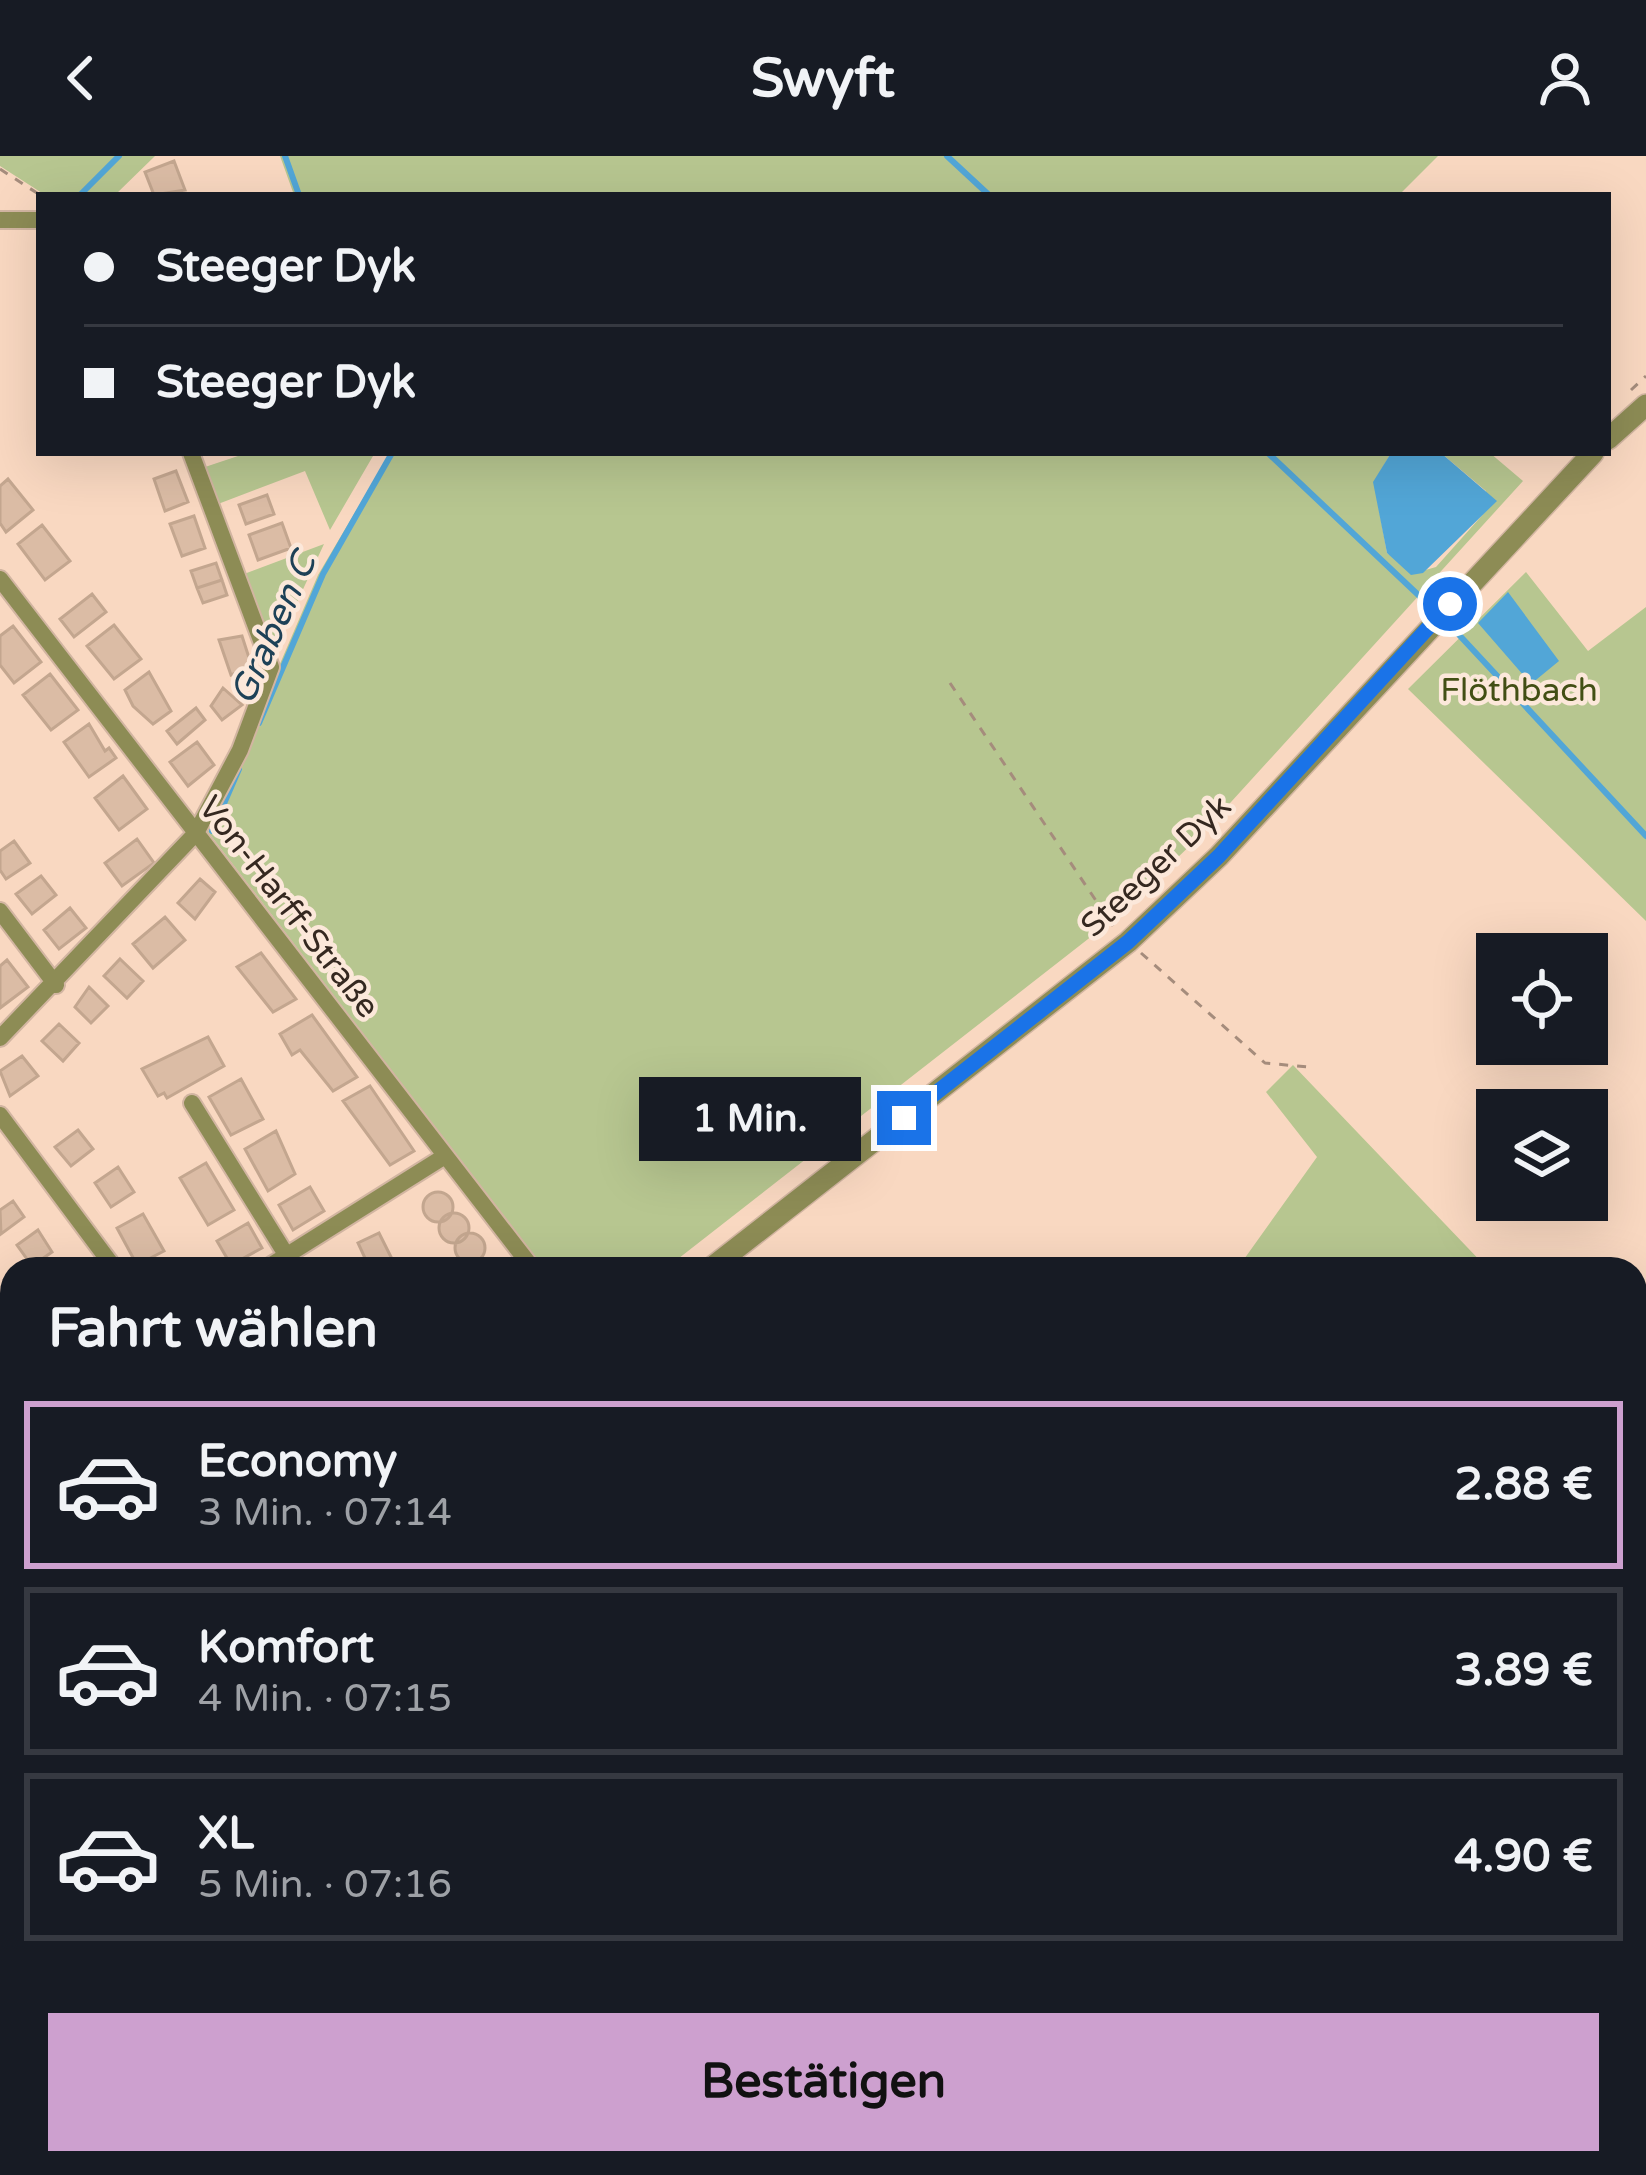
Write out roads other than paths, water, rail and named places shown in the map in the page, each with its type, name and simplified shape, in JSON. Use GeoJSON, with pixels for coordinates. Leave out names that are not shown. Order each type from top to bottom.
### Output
{"type":"FeatureCollection","features":[{"type":"Feature","properties":{"kind":"street"},"geometry":{"type":"LineString","coordinates":[[0,220],[36,220]]}},
{"type":"Feature","properties":{"kind":"street"},"geometry":{"type":"LineString","coordinates":[[1611,436],[1646,405]]}},
{"type":"Feature","properties":{"kind":"street"},"geometry":{"type":"LineString","coordinates":[[0,1038],[56,985],[196,833],[240,750],[272,667],[192,456]]}},
{"type":"Feature","properties":{"kind":"street","name":"Steeger Dyk"},"geometry":{"type":"LineString","coordinates":[[725,1257],[1128,942],[1219,856],[1590,456]]}},
{"type":"Feature","properties":{"kind":"street","name":"Von-Harff-Straße"},"geometry":{"type":"LineString","coordinates":[[0,579],[524,1257]]}},
{"type":"Feature","properties":{"kind":"street"},"geometry":{"type":"LineString","coordinates":[[0,911],[56,985]]}},
{"type":"Feature","properties":{"kind":"street"},"geometry":{"type":"LineString","coordinates":[[192,1103],[289,1257]]}},
{"type":"Feature","properties":{"kind":"street"},"geometry":{"type":"LineString","coordinates":[[0,1115],[106,1257]]}},
{"type":"Feature","properties":{"kind":"street"},"geometry":{"type":"LineString","coordinates":[[299,1257],[445,1156]]}},
{"type":"Feature","properties":{"kind":"water"},"geometry":{"type":"Polygon","coordinates":[[[1389,456],[1444,456],[1497,501],[1423,573],[1411,575],[1387,553],[1373,482],[1389,456]]]}},
{"type":"Feature","properties":{"kind":"water"},"geometry":{"type":"Polygon","coordinates":[[[1508,592],[1559,661],[1531,684],[1478,623],[1508,592]]]}},
{"type":"Feature","properties":{"kind":"waterway"},"geometry":{"type":"LineString","coordinates":[[83,192],[119,156]]}},
{"type":"Feature","properties":{"kind":"waterway","name":"Graben C"},"geometry":{"type":"LineString","coordinates":[[285,156],[298,192]]}},
{"type":"Feature","properties":{"kind":"waterway","name":"Flöthbach"},"geometry":{"type":"LineString","coordinates":[[947,156],[986,192]]}},
{"type":"Feature","properties":{"kind":"waterway","name":"Graben C"},"geometry":{"type":"LineString","coordinates":[[259,723],[323,574],[390,456]]}},
{"type":"Feature","properties":{"kind":"waterway","name":"Flöthbach"},"geometry":{"type":"LineString","coordinates":[[1271,456],[1448,623],[1646,836]]}},
{"type":"Feature","properties":{"kind":"waterway","name":"Graben C"},"geometry":{"type":"LineString","coordinates":[[212,831],[239,769]]}}]}
